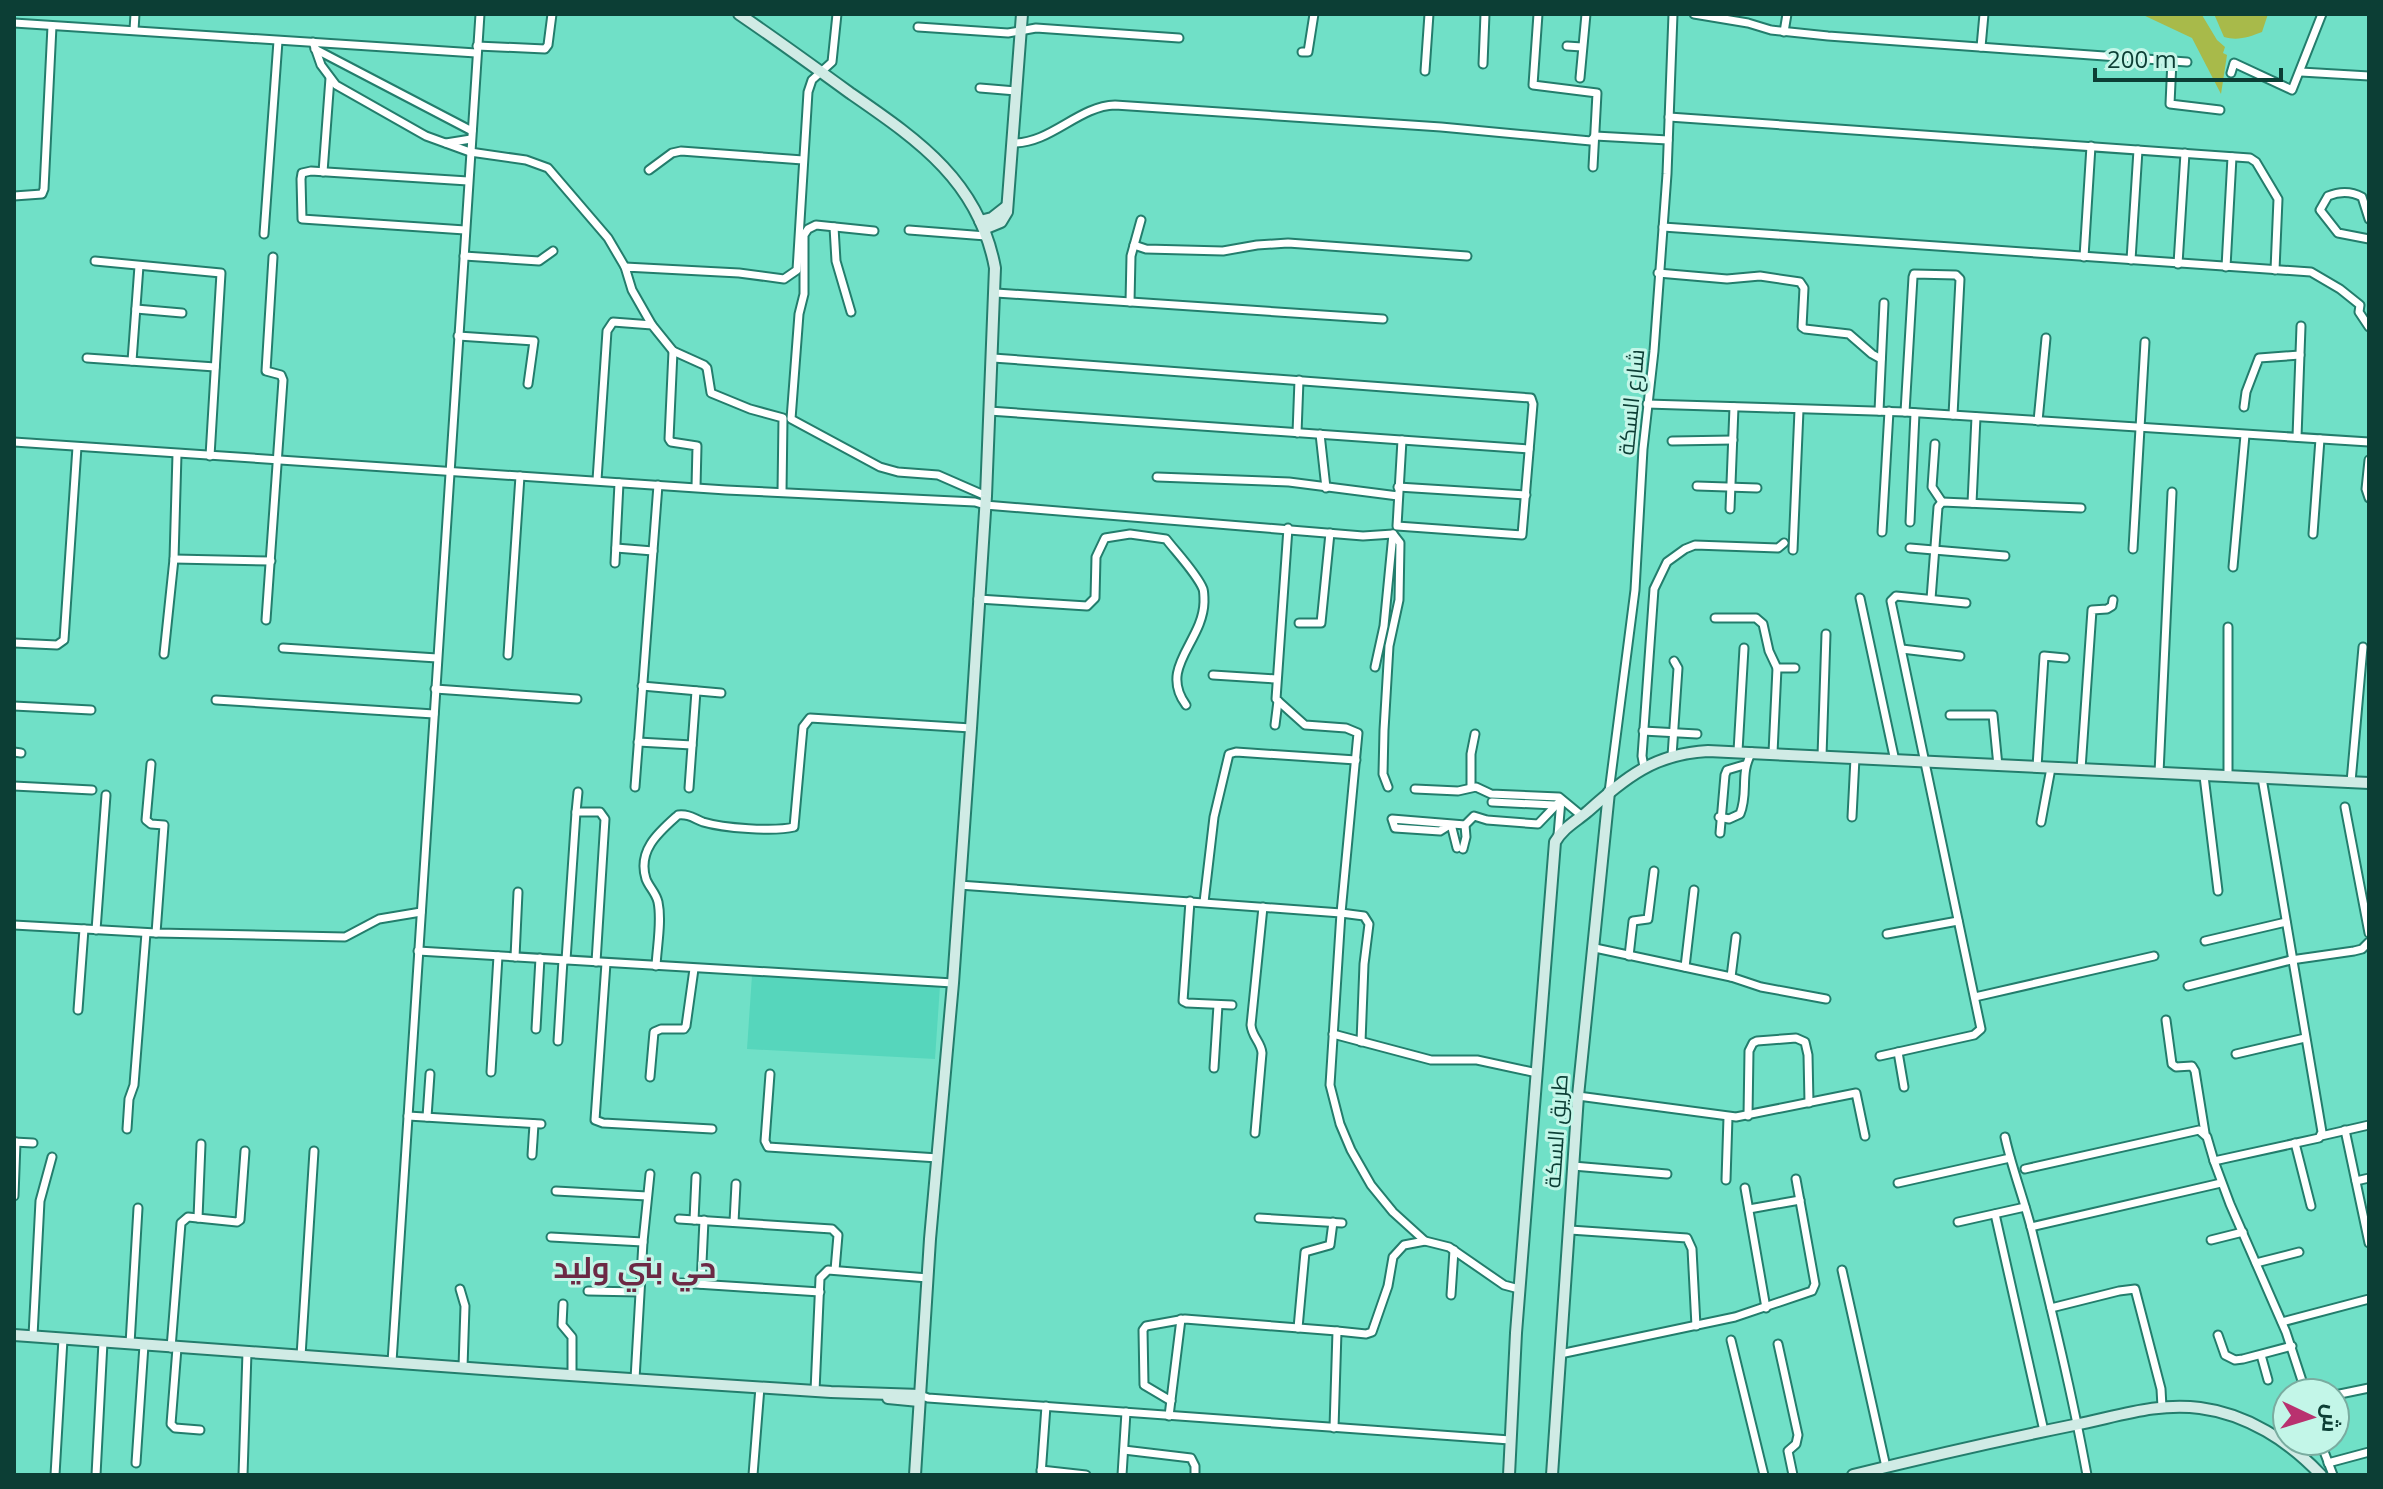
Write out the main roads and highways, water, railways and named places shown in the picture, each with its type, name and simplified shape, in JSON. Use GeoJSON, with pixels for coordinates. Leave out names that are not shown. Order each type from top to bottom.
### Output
{"type":"FeatureCollection","features":[{"type":"Feature","properties":{"kind":"main road"},"geometry":{"type":"LineString","coordinates":[[739,14],[914,138],[945,166],[963,189],[992,252],[996,293],[986,501],[915,1475]]}},
{"type":"Feature","properties":{"kind":"main road"},"geometry":{"type":"LineString","coordinates":[[992,252],[1008,205],[1022,14]]}},
{"type":"Feature","properties":{"kind":"main road"},"geometry":{"type":"LineString","coordinates":[[983,229],[1008,205]]}},
{"type":"Feature","properties":{"kind":"main road"},"geometry":{"type":"LineString","coordinates":[[983,229],[1001,222]]}},
{"type":"Feature","properties":{"kind":"main road"},"geometry":{"type":"LineString","coordinates":[[1509,1475],[1519,1289],[1558,838],[1562,831],[1609,792],[1644,767],[1672,756],[1699,751],[2369,783]]}},
{"type":"Feature","properties":{"kind":"main road","name":"طريق السكة"},"geometry":{"type":"LineString","coordinates":[[1552,1475],[1578,1096],[1609,792]]}},
{"type":"Feature","properties":{"kind":"main road"},"geometry":{"type":"LineString","coordinates":[[14,1335],[863,1394],[921,1401]]}},
{"type":"Feature","properties":{"kind":"main road"},"geometry":{"type":"LineString","coordinates":[[901,1397],[921,1380]]}},
{"type":"Feature","properties":{"kind":"main road"},"geometry":{"type":"LineString","coordinates":[[901,1397],[921,1401]]}},
{"type":"Feature","properties":{"kind":"main road"},"geometry":{"type":"LineString","coordinates":[[1853,1475],[2162,1407],[2200,1408],[2234,1416],[2292,1447],[2321,1475]]}},
{"type":"Feature","properties":{"kind":"district","name":"حي بني وليد"},"geometry":{"type":"Point","coordinates":[635,1268]}}]}
